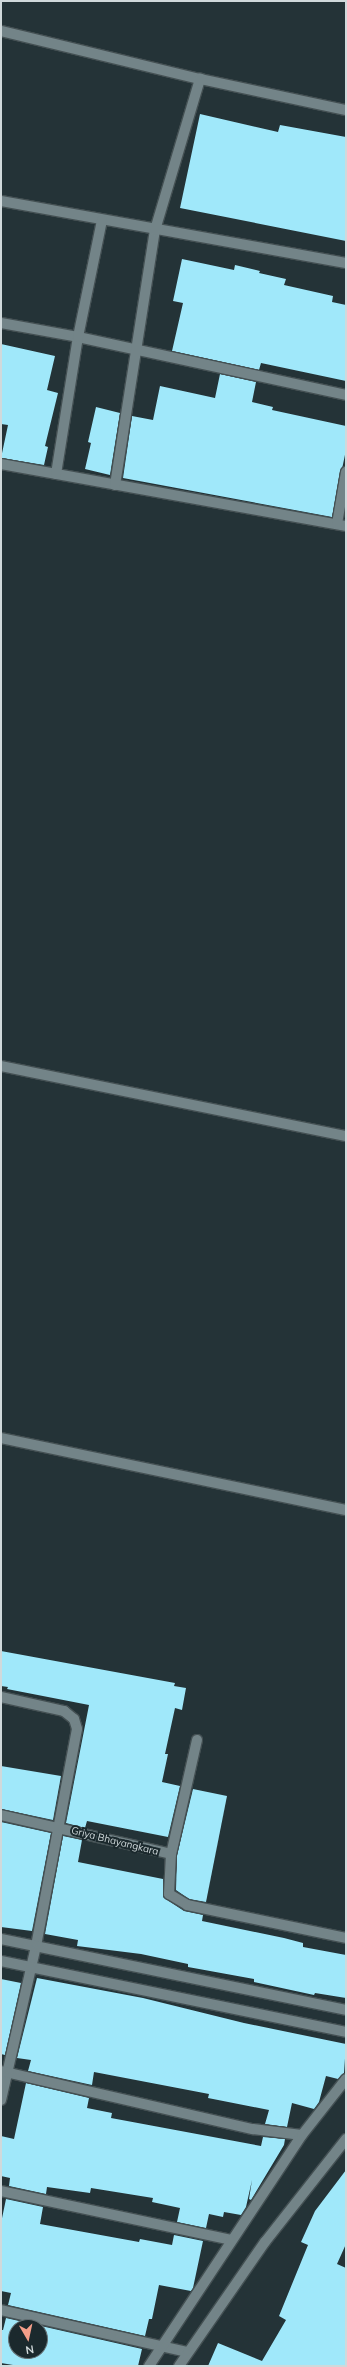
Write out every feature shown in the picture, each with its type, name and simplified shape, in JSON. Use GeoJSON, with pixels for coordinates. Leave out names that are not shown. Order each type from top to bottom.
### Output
{"type":"FeatureCollection","features":[{"type":"Feature","properties":{"kind":"street"},"geometry":{"type":"LineString","coordinates":[[1,32],[200,79],[346,110]]}},
{"type":"Feature","properties":{"kind":"street"},"geometry":{"type":"LineString","coordinates":[[114,484],[156,230],[200,79]]}},
{"type":"Feature","properties":{"kind":"street"},"geometry":{"type":"LineString","coordinates":[[1,201],[346,263]]}},
{"type":"Feature","properties":{"kind":"street"},"geometry":{"type":"LineString","coordinates":[[56,474],[78,337],[102,220]]}},
{"type":"Feature","properties":{"kind":"street"},"geometry":{"type":"LineString","coordinates":[[1,322],[78,337],[137,351],[346,395]]}},
{"type":"Feature","properties":{"kind":"street"},"geometry":{"type":"LineString","coordinates":[[1,464],[341,525],[346,472]]}},
{"type":"Feature","properties":{"kind":"street"},"geometry":{"type":"LineString","coordinates":[[1,1066],[346,1136]]}},
{"type":"Feature","properties":{"kind":"street"},"geometry":{"type":"LineString","coordinates":[[1,1438],[346,1510]]}},
{"type":"Feature","properties":{"kind":"street","name":"Griya Bhayangkara"},"geometry":{"type":"LineString","coordinates":[[1,1697],[64,1711],[76,1724],[60,1827]]}},
{"type":"Feature","properties":{"kind":"street"},"geometry":{"type":"LineString","coordinates":[[197,1740],[171,1854],[168,1890],[173,1898],[180,1903],[346,1938]]}},
{"type":"Feature","properties":{"kind":"street","name":"Griya Bhayangkara"},"geometry":{"type":"LineString","coordinates":[[1,1815],[60,1827],[171,1854]]}},
{"type":"Feature","properties":{"kind":"street"},"geometry":{"type":"LineString","coordinates":[[1,2100],[4,2071],[32,1958],[60,1827]]}},
{"type":"Feature","properties":{"kind":"street"},"geometry":{"type":"LineString","coordinates":[[1,1939],[32,1958],[346,2032]]}},
{"type":"Feature","properties":{"kind":"street"},"geometry":{"type":"LineString","coordinates":[[1,1960],[32,1958],[346,2010]]}},
{"type":"Feature","properties":{"kind":"street"},"geometry":{"type":"LineString","coordinates":[[4,2071],[253,2129],[302,2135]]}},
{"type":"Feature","properties":{"kind":"street"},"geometry":{"type":"LineString","coordinates":[[149,2366],[231,2240],[302,2135],[346,2079]]}},
{"type":"Feature","properties":{"kind":"street"},"geometry":{"type":"LineString","coordinates":[[179,2366],[187,2352],[265,2242],[346,2139]]}},
{"type":"Feature","properties":{"kind":"street"},"geometry":{"type":"LineString","coordinates":[[1,2191],[231,2240]]}},
{"type":"Feature","properties":{"kind":"street"},"geometry":{"type":"LineString","coordinates":[[1,2310],[187,2352]]}},
{"type":"Feature","properties":{"kind":"building"},"geometry":{"type":"Polygon","coordinates":[[[200,114],[278,132],[280,125],[346,137],[346,241],[180,208],[200,114]]]}},
{"type":"Feature","properties":{"kind":"building"},"geometry":{"type":"Polygon","coordinates":[[[182,259],[234,270],[235,265],[260,271],[259,273],[286,279],[284,285],[333,296],[332,302],[346,305],[346,381],[261,363],[259,370],[172,351],[183,303],[173,301],[182,259]]]}},
{"type":"Feature","properties":{"kind":"building"},"geometry":{"type":"Polygon","coordinates":[[[1,344],[55,356],[47,390],[58,393],[45,446],[48,447],[44,465],[1,458],[8,425],[1,424],[1,344]]]}},
{"type":"Feature","properties":{"kind":"building"},"geometry":{"type":"Polygon","coordinates":[[[220,374],[256,382],[252,402],[273,407],[272,410],[346,426],[346,450],[332,517],[123,478],[132,416],[153,420],[160,386],[215,398],[220,374]]]}},
{"type":"Feature","properties":{"kind":"building"},"geometry":{"type":"Polygon","coordinates":[[[96,407],[120,413],[110,475],[85,469],[91,443],[88,442],[96,407]]]}},
{"type":"Feature","properties":{"kind":"building"},"geometry":{"type":"Polygon","coordinates":[[[1,1651],[175,1683],[174,1686],[186,1688],[182,1710],[175,1708],[165,1754],[168,1754],[162,1782],[180,1786],[168,1837],[87,1821],[85,1828],[66,1823],[89,1705],[7,1689],[8,1687],[1,1686],[1,1651]]]}},
{"type":"Feature","properties":{"kind":"building"},"geometry":{"type":"Polygon","coordinates":[[[1,1766],[61,1776],[53,1820],[1,1809],[1,1766]]]}},
{"type":"Feature","properties":{"kind":"building"},"geometry":{"type":"Polygon","coordinates":[[[193,1789],[227,1796],[206,1902],[189,1899],[176,1890],[177,1855],[193,1789]]]}},
{"type":"Feature","properties":{"kind":"building"},"geometry":{"type":"Polygon","coordinates":[[[1,1822],[51,1833],[32,1931],[1,1927],[1,1822]]]}},
{"type":"Feature","properties":{"kind":"building"},"geometry":{"type":"Polygon","coordinates":[[[63,1836],[82,1840],[78,1862],[163,1879],[163,1897],[184,1911],[203,1915],[202,1921],[284,1938],[303,1943],[303,1947],[346,1955],[346,1998],[315,1993],[314,1995],[254,1982],[254,1979],[188,1967],[188,1964],[141,1954],[77,1946],[78,1940],[45,1934],[63,1836]]]}},
{"type":"Feature","properties":{"kind":"building"},"geometry":{"type":"Polygon","coordinates":[[[37,1978],[143,1998],[244,2023],[346,2044],[344,2073],[338,2079],[326,2076],[319,2102],[314,2109],[292,2103],[287,2127],[265,2124],[269,2110],[208,2098],[209,2094],[94,2072],[92,2085],[28,2071],[31,2060],[17,2058],[37,1978]]]}},
{"type":"Feature","properties":{"kind":"building"},"geometry":{"type":"Polygon","coordinates":[[[1,1979],[21,1983],[5,2055],[1,2054],[1,1979]]]}},
{"type":"Feature","properties":{"kind":"building"},"geometry":{"type":"Polygon","coordinates":[[[26,2083],[89,2098],[87,2108],[112,2113],[111,2118],[261,2146],[263,2137],[285,2139],[284,2145],[251,2200],[249,2199],[252,2180],[246,2207],[241,2215],[224,2212],[223,2217],[209,2214],[206,2228],[177,2222],[180,2208],[152,2202],[153,2198],[91,2188],[90,2193],[47,2187],[46,2194],[9,2186],[10,2178],[1,2176],[1,2136],[14,2139],[26,2083]]]}},
{"type":"Feature","properties":{"kind":"building"},"geometry":{"type":"Polygon","coordinates":[[[346,2170],[346,2244],[337,2264],[346,2268],[346,2366],[208,2366],[218,2343],[262,2361],[286,2320],[279,2316],[308,2245],[301,2242],[315,2211],[346,2170]]]}},
{"type":"Feature","properties":{"kind":"building"},"geometry":{"type":"Polygon","coordinates":[[[6,2199],[43,2207],[40,2224],[139,2242],[140,2239],[172,2245],[174,2235],[203,2241],[193,2288],[191,2291],[159,2285],[152,2319],[149,2319],[145,2336],[8,2305],[11,2293],[1,2291],[1,2223],[6,2199]]]}},
{"type":"Feature","properties":{"kind":"building"},"geometry":{"type":"Polygon","coordinates":[[[6,2318],[10,2319],[8,2319],[8,2359],[48,2359],[48,2328],[142,2349],[138,2366],[19,2366],[1,2363],[1,2330],[3,2330],[6,2318]]]}}]}
